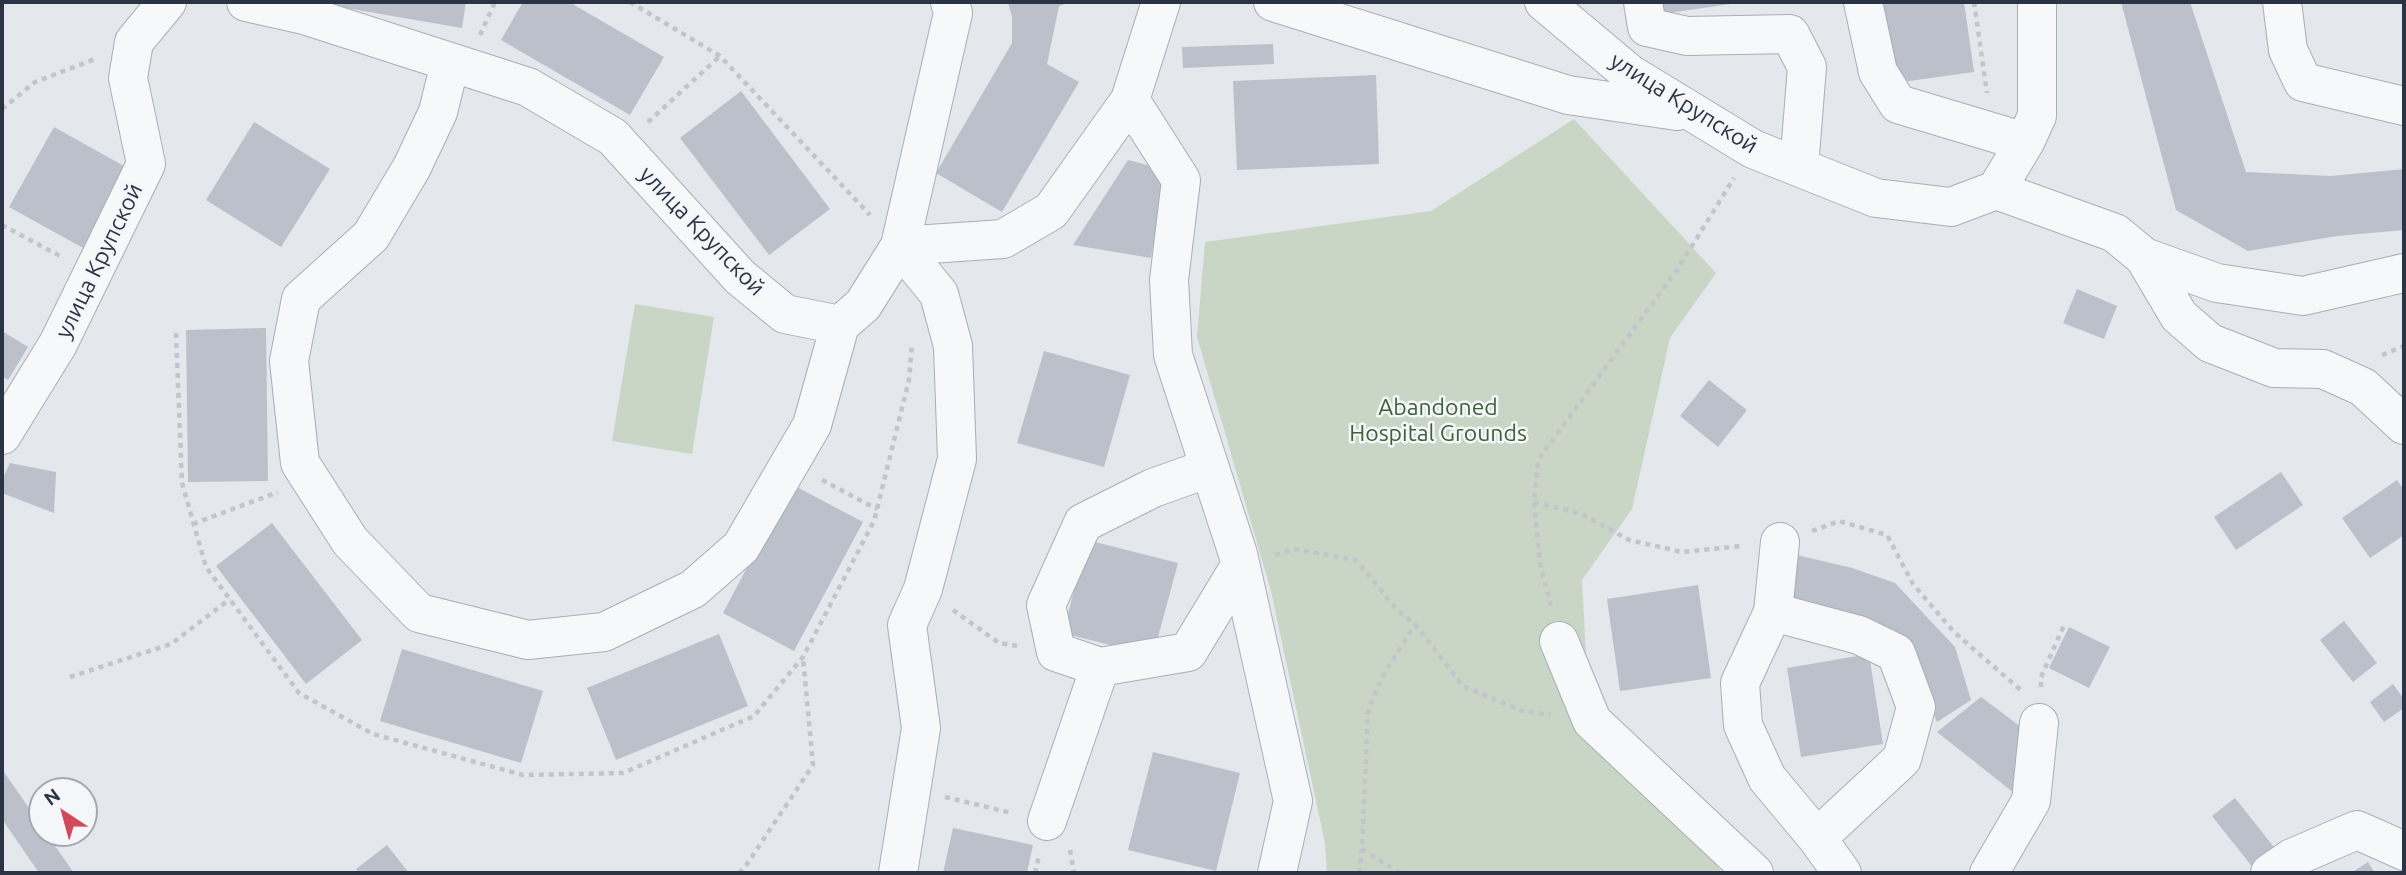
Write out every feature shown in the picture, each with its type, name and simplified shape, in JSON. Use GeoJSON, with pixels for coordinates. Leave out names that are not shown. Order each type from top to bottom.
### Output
{"type":"FeatureCollection","features":[{"type":"Feature","properties":{"kind":"street"},"geometry":{"type":"LineString","coordinates":[[134,42],[167,2]]}},
{"type":"Feature","properties":{"kind":"street","name":"улица Крупской"},"geometry":{"type":"LineString","coordinates":[[246,2],[303,15],[528,87],[612,137],[740,277],[785,314],[840,325]]}},
{"type":"Feature","properties":{"kind":"street"},"geometry":{"type":"LineString","coordinates":[[450,63],[438,112],[412,167],[371,236],[301,299],[289,361],[300,463],[350,541],[419,613],[528,640],[604,632],[693,589],[741,547],[812,425],[840,325],[863,305],[900,246],[953,13],[950,2]]}},
{"type":"Feature","properties":{"kind":"street"},"geometry":{"type":"LineString","coordinates":[[900,246],[1003,239],[1051,211],[1130,100],[1161,2]]}},
{"type":"Feature","properties":{"kind":"street"},"geometry":{"type":"LineString","coordinates":[[1273,2],[1568,95],[1693,113]]}},
{"type":"Feature","properties":{"kind":"street","name":"улица Крупской"},"geometry":{"type":"LineString","coordinates":[[1544,2],[1630,74],[1753,149],[1876,198],[1951,207],[1996,190]]}},
{"type":"Feature","properties":{"kind":"street"},"geometry":{"type":"LineString","coordinates":[[1643,2],[1647,27],[1687,36],[1790,34],[1807,67],[1799,167]]}},
{"type":"Feature","properties":{"kind":"street"},"geometry":{"type":"LineString","coordinates":[[1863,2],[1878,72],[1898,104],[2009,137]]}},
{"type":"Feature","properties":{"kind":"street"},"geometry":{"type":"LineString","coordinates":[[2036,2],[2037,116],[2009,137],[1996,190],[2115,233],[2144,257],[2179,316],[2210,342],[2274,368],[2323,369],[2363,387],[2404,425]]}},
{"type":"Feature","properties":{"kind":"street"},"geometry":{"type":"LineString","coordinates":[[2282,2],[2288,50],[2303,82],[2404,106]]}},
{"type":"Feature","properties":{"kind":"street","name":"улица Крупской"},"geometry":{"type":"LineString","coordinates":[[2,435],[58,344],[146,164],[128,78],[134,42]]}},
{"type":"Feature","properties":{"kind":"street"},"geometry":{"type":"LineString","coordinates":[[1130,100],[1181,180],[1169,280],[1173,355],[1240,566],[1293,801],[1278,873]]}},
{"type":"Feature","properties":{"kind":"street"},"geometry":{"type":"LineString","coordinates":[[898,873],[921,728],[907,625],[923,589],[957,459],[953,346],[939,294],[900,246]]}},
{"type":"Feature","properties":{"kind":"street"},"geometry":{"type":"LineString","coordinates":[[2144,257],[2217,283],[2303,296],[2404,273]]}},
{"type":"Feature","properties":{"kind":"street"},"geometry":{"type":"LineString","coordinates":[[1209,468],[1153,488],[1083,523],[1045,606],[1056,652],[1100,667],[1188,652],[1240,566]]}},
{"type":"Feature","properties":{"kind":"street"},"geometry":{"type":"LineString","coordinates":[[1780,542],[1773,612],[1740,683],[1743,725],[1768,778],[1842,873]]}},
{"type":"Feature","properties":{"kind":"street"},"geometry":{"type":"LineString","coordinates":[[1773,612],[1859,635],[1896,653],[1916,707],[1902,759],[1817,838]]}},
{"type":"Feature","properties":{"kind":"street"},"geometry":{"type":"LineString","coordinates":[[1559,641],[1592,721],[1754,873]]}},
{"type":"Feature","properties":{"kind":"street"},"geometry":{"type":"LineString","coordinates":[[1047,821],[1100,667]]}},
{"type":"Feature","properties":{"kind":"street"},"geometry":{"type":"LineString","coordinates":[[1989,873],[2031,801],[2039,715]]}},
{"type":"Feature","properties":{"kind":"street"},"geometry":{"type":"LineString","coordinates":[[2270,873],[2292,858],[2357,830],[2404,851]]}},
{"type":"Feature","properties":{"kind":"path"},"geometry":{"type":"LineString","coordinates":[[630,2],[720,56],[900,246]]}},
{"type":"Feature","properties":{"kind":"path"},"geometry":{"type":"LineString","coordinates":[[1974,2],[2009,137]]}},
{"type":"Feature","properties":{"kind":"path"},"geometry":{"type":"LineString","coordinates":[[2,109],[35,82],[134,42]]}},
{"type":"Feature","properties":{"kind":"path"},"geometry":{"type":"LineString","coordinates":[[621,146],[720,56]]}},
{"type":"Feature","properties":{"kind":"path"},"geometry":{"type":"LineString","coordinates":[[1559,641],[1540,563],[1534,502],[1538,460],[1679,267],[1753,149]]}},
{"type":"Feature","properties":{"kind":"path"},"geometry":{"type":"LineString","coordinates":[[2,225],[93,273]]}},
{"type":"Feature","properties":{"kind":"path"},"geometry":{"type":"LineString","coordinates":[[176,333],[182,483],[206,567],[299,693],[373,734],[523,775],[623,773],[754,716],[803,657],[874,521],[909,380],[912,342]]}},
{"type":"Feature","properties":{"kind":"path"},"geometry":{"type":"LineString","coordinates":[[790,463],[877,509]]}},
{"type":"Feature","properties":{"kind":"path"},"geometry":{"type":"LineString","coordinates":[[194,524],[311,480]]}},
{"type":"Feature","properties":{"kind":"path"},"geometry":{"type":"LineString","coordinates":[[1534,502],[1582,514],[1629,540],[1682,552],[1780,542],[1839,521],[1886,535],[1913,584],[1954,632],[2039,715]]}},
{"type":"Feature","properties":{"kind":"path"},"geometry":{"type":"LineString","coordinates":[[1240,566],[1294,549],[1356,560],[1398,611],[1415,624],[1463,686],[1522,710],[1592,721]]}},
{"type":"Feature","properties":{"kind":"path"},"geometry":{"type":"LineString","coordinates":[[923,589],[999,643],[1056,652]]}},
{"type":"Feature","properties":{"kind":"path"},"geometry":{"type":"LineString","coordinates":[[70,677],[171,644],[230,599]]}},
{"type":"Feature","properties":{"kind":"path"},"geometry":{"type":"LineString","coordinates":[[2039,715],[2042,677],[2065,623]]}},
{"type":"Feature","properties":{"kind":"path"},"geometry":{"type":"LineString","coordinates":[[1359,873],[1368,712],[1381,678],[1415,624]]}},
{"type":"Feature","properties":{"kind":"path"},"geometry":{"type":"LineString","coordinates":[[739,873],[813,765],[803,657]]}},
{"type":"Feature","properties":{"kind":"path"},"geometry":{"type":"LineString","coordinates":[[911,789],[1047,821]]}},
{"type":"Feature","properties":{"kind":"path"},"geometry":{"type":"LineString","coordinates":[[1362,849],[1400,873]]}},
{"type":"Feature","properties":{"kind":"green space","name":"Abandoned Hospital Grounds"},"geometry":{"type":"Polygon","coordinates":[[[1574,119],[1716,273],[1670,338],[1632,509],[1582,580],[1588,692],[1670,792],[1722,873],[1327,873],[1325,843],[1271,591],[1197,337],[1205,242],[1431,211],[1574,119]]]}},
{"type":"Feature","properties":{"kind":"green space"},"geometry":{"type":"Polygon","coordinates":[[[635,304],[714,317],[692,454],[612,441],[635,304]]]}},
{"type":"Feature","properties":{"kind":"building"},"geometry":{"type":"Polygon","coordinates":[[[311,2],[466,2],[462,28],[311,2]]]}},
{"type":"Feature","properties":{"kind":"building"},"geometry":{"type":"Polygon","coordinates":[[[523,2],[569,2],[664,57],[630,115],[501,40],[523,2]]]}},
{"type":"Feature","properties":{"kind":"building"},"geometry":{"type":"Polygon","coordinates":[[[1008,2],[1071,2],[1059,6],[1047,64],[1079,82],[1002,212],[936,173],[1012,43],[1012,17],[1008,2]]]}},
{"type":"Feature","properties":{"kind":"building"},"geometry":{"type":"Polygon","coordinates":[[[1661,2],[1736,2],[1737,3],[1662,14],[1661,2]]]}},
{"type":"Feature","properties":{"kind":"building"},"geometry":{"type":"Polygon","coordinates":[[[1883,2],[1964,2],[1974,72],[1895,83],[1883,2]]]}},
{"type":"Feature","properties":{"kind":"building"},"geometry":{"type":"Polygon","coordinates":[[[2121,2],[2190,2],[2246,172],[2331,176],[2404,169],[2404,230],[2337,236],[2248,251],[2176,210],[2121,2]]]}},
{"type":"Feature","properties":{"kind":"building"},"geometry":{"type":"Polygon","coordinates":[[[1273,44],[1274,64],[1183,68],[1182,47],[1273,44]]]}},
{"type":"Feature","properties":{"kind":"building"},"geometry":{"type":"Polygon","coordinates":[[[1376,75],[1379,164],[1237,170],[1233,81],[1376,75]]]}},
{"type":"Feature","properties":{"kind":"building"},"geometry":{"type":"Polygon","coordinates":[[[741,91],[830,209],[769,255],[680,138],[741,91]]]}},
{"type":"Feature","properties":{"kind":"building"},"geometry":{"type":"Polygon","coordinates":[[[254,122],[330,169],[281,247],[206,200],[254,122]]]}},
{"type":"Feature","properties":{"kind":"building"},"geometry":{"type":"Polygon","coordinates":[[[54,127],[131,170],[85,249],[9,207],[54,127]]]}},
{"type":"Feature","properties":{"kind":"building"},"geometry":{"type":"Polygon","coordinates":[[[1128,160],[1166,170],[1151,258],[1073,245],[1128,160]]]}},
{"type":"Feature","properties":{"kind":"building"},"geometry":{"type":"Polygon","coordinates":[[[2077,289],[2117,306],[2104,339],[2063,323],[2077,289]]]}},
{"type":"Feature","properties":{"kind":"building"},"geometry":{"type":"Polygon","coordinates":[[[266,328],[268,481],[188,482],[186,330],[266,328]]]}},
{"type":"Feature","properties":{"kind":"building"},"geometry":{"type":"Polygon","coordinates":[[[2,331],[28,347],[8,380],[2,376],[2,331]]]}},
{"type":"Feature","properties":{"kind":"building"},"geometry":{"type":"Polygon","coordinates":[[[1044,351],[1130,375],[1104,467],[1017,443],[1044,351]]]}},
{"type":"Feature","properties":{"kind":"building"},"geometry":{"type":"Polygon","coordinates":[[[1709,380],[1747,410],[1718,447],[1680,416],[1709,380]]]}},
{"type":"Feature","properties":{"kind":"building"},"geometry":{"type":"Polygon","coordinates":[[[10,463],[56,472],[54,513],[2,493],[2,480],[10,463]]]}},
{"type":"Feature","properties":{"kind":"building"},"geometry":{"type":"Polygon","coordinates":[[[2281,472],[2303,505],[2236,550],[2214,517],[2281,472]]]}},
{"type":"Feature","properties":{"kind":"building"},"geometry":{"type":"Polygon","coordinates":[[[2397,480],[2404,490],[2404,535],[2370,558],[2342,518],[2397,480]]]}},
{"type":"Feature","properties":{"kind":"building"},"geometry":{"type":"Polygon","coordinates":[[[791,484],[863,522],[794,651],[723,613],[791,484]]]}},
{"type":"Feature","properties":{"kind":"building"},"geometry":{"type":"Polygon","coordinates":[[[272,523],[362,640],[306,684],[216,566],[272,523]]]}},
{"type":"Feature","properties":{"kind":"building"},"geometry":{"type":"Polygon","coordinates":[[[1087,540],[1178,563],[1153,656],[1063,633],[1087,540]]]}},
{"type":"Feature","properties":{"kind":"building"},"geometry":{"type":"Polygon","coordinates":[[[1797,555],[1852,568],[1895,583],[1955,647],[1971,700],[1937,722],[1912,662],[1783,594],[1797,555]]]}},
{"type":"Feature","properties":{"kind":"building"},"geometry":{"type":"Polygon","coordinates":[[[1698,585],[1711,678],[1620,691],[1607,599],[1698,585]]]}},
{"type":"Feature","properties":{"kind":"building"},"geometry":{"type":"Polygon","coordinates":[[[2344,621],[2377,663],[2353,682],[2320,640],[2344,621]]]}},
{"type":"Feature","properties":{"kind":"building"},"geometry":{"type":"Polygon","coordinates":[[[2069,627],[2110,647],[2089,688],[2049,668],[2069,627]]]}},
{"type":"Feature","properties":{"kind":"building"},"geometry":{"type":"Polygon","coordinates":[[[719,634],[748,706],[616,760],[587,688],[719,634]]]}},
{"type":"Feature","properties":{"kind":"building"},"geometry":{"type":"Polygon","coordinates":[[[402,649],[543,691],[521,763],[380,721],[402,649]]]}},
{"type":"Feature","properties":{"kind":"building"},"geometry":{"type":"Polygon","coordinates":[[[1869,654],[1883,744],[1801,757],[1787,668],[1869,654]]]}},
{"type":"Feature","properties":{"kind":"building"},"geometry":{"type":"Polygon","coordinates":[[[2393,684],[2404,699],[2404,708],[2384,722],[2370,702],[2393,684]]]}},
{"type":"Feature","properties":{"kind":"building"},"geometry":{"type":"Polygon","coordinates":[[[1981,697],[2033,736],[2023,800],[1937,732],[1981,697]]]}},
{"type":"Feature","properties":{"kind":"building"},"geometry":{"type":"Polygon","coordinates":[[[1153,752],[1240,773],[1216,871],[1128,850],[1153,752]]]}},
{"type":"Feature","properties":{"kind":"building"},"geometry":{"type":"Polygon","coordinates":[[[2,769],[28,807],[28,847],[56,847],[74,873],[39,873],[2,819],[2,769]]]}},
{"type":"Feature","properties":{"kind":"building"},"geometry":{"type":"Polygon","coordinates":[[[2235,798],[2277,851],[2254,869],[2212,816],[2235,798]]]}},
{"type":"Feature","properties":{"kind":"building"},"geometry":{"type":"Polygon","coordinates":[[[953,828],[1033,845],[1027,873],[943,873],[953,828]]]}},
{"type":"Feature","properties":{"kind":"building"},"geometry":{"type":"Polygon","coordinates":[[[387,845],[409,873],[359,873],[356,869],[387,845]]]}},
{"type":"Feature","properties":{"kind":"building"},"geometry":{"type":"Polygon","coordinates":[[[2368,862],[2375,873],[2351,873],[2368,862]]]}}]}
